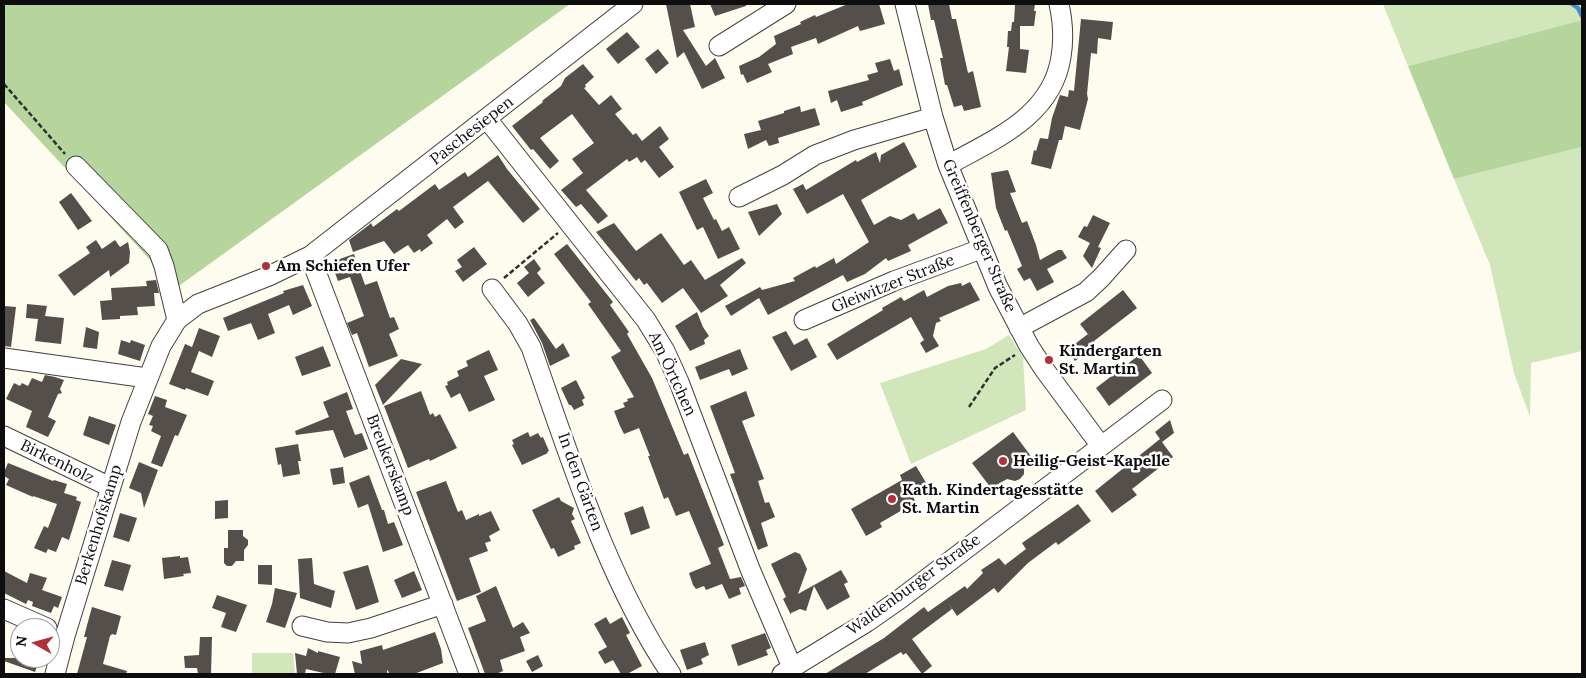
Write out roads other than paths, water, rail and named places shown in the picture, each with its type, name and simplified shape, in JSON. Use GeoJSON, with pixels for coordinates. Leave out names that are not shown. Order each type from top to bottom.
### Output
{"type":"FeatureCollection","features":[{"type":"Feature","properties":{"kind":"street","name":"Paschesiepen"},"geometry":{"type":"LineString","coordinates":[[310,256],[633,4]]}},
{"type":"Feature","properties":{"kind":"street"},"geometry":{"type":"LineString","coordinates":[[719,46],[786,4]]}},
{"type":"Feature","properties":{"kind":"street","name":"Greiffenberger Straße"},"geometry":{"type":"LineString","coordinates":[[905,4],[932,117],[948,165],[981,249],[998,287],[1029,346],[1101,446]]}},
{"type":"Feature","properties":{"kind":"street"},"geometry":{"type":"LineString","coordinates":[[948,165],[997,138],[1025,119],[1050,91],[1057,78],[1064,41],[1063,19],[1059,4]]}},
{"type":"Feature","properties":{"kind":"street"},"geometry":{"type":"LineString","coordinates":[[739,197],[783,175],[815,155],[854,140],[932,117]]}},
{"type":"Feature","properties":{"kind":"street","name":"Am Örtchen"},"geometry":{"type":"LineString","coordinates":[[487,119],[646,320],[665,351],[679,382],[787,671]]}},
{"type":"Feature","properties":{"kind":"street"},"geometry":{"type":"LineString","coordinates":[[76,166],[158,250],[164,266],[177,320]]}},
{"type":"Feature","properties":{"kind":"street","name":"Gleiwitzer Straße"},"geometry":{"type":"LineString","coordinates":[[804,320],[894,281],[981,249]]}},
{"type":"Feature","properties":{"kind":"street"},"geometry":{"type":"LineString","coordinates":[[1019,328],[1086,292],[1126,250]]}},
{"type":"Feature","properties":{"kind":"street","name":"Berkenhofskamp"},"geometry":{"type":"LineString","coordinates":[[59,618],[110,487],[147,378],[161,346],[177,320],[198,304],[269,276],[310,256]]}},
{"type":"Feature","properties":{"kind":"street","name":"Breukerskamp"},"geometry":{"type":"LineString","coordinates":[[310,256],[469,674]]}},
{"type":"Feature","properties":{"kind":"street","name":"In den Gärten"},"geometry":{"type":"LineString","coordinates":[[492,288],[518,324],[531,347],[606,552],[654,649],[671,674]]}},
{"type":"Feature","properties":{"kind":"street"},"geometry":{"type":"LineString","coordinates":[[4,358],[147,378]]}},
{"type":"Feature","properties":{"kind":"street","name":"Waldenburger Straße"},"geometry":{"type":"LineString","coordinates":[[787,671],[868,622],[900,599],[1162,400]]}},
{"type":"Feature","properties":{"kind":"street","name":"Birkenholz"},"geometry":{"type":"LineString","coordinates":[[4,436],[110,487]]}},
{"type":"Feature","properties":{"kind":"street"},"geometry":{"type":"LineString","coordinates":[[302,626],[327,632],[348,634],[443,604]]}},
{"type":"Feature","properties":{"kind":"street"},"geometry":{"type":"LineString","coordinates":[[4,609],[24,618]]}},
{"type":"Feature","properties":{"kind":"waterway","name":"Paschesiepen"},"geometry":{"type":"LineString","coordinates":[[1572,4],[1578,8],[1582,16]]}},
{"type":"Feature","properties":{"kind":"place","name":"Am Schiefen Ufer"},"geometry":{"type":"Point","coordinates":[266,266]}},
{"type":"Feature","properties":{"kind":"place","name":"Kindergarten St. Martin"},"geometry":{"type":"Point","coordinates":[1049,360]}},
{"type":"Feature","properties":{"kind":"place","name":"Heilig-Geist-Kapelle"},"geometry":{"type":"Point","coordinates":[1003,461]}},
{"type":"Feature","properties":{"kind":"place","name":"Kath. Kindertagesstätte St. Martin"},"geometry":{"type":"Point","coordinates":[892,499]}}]}
